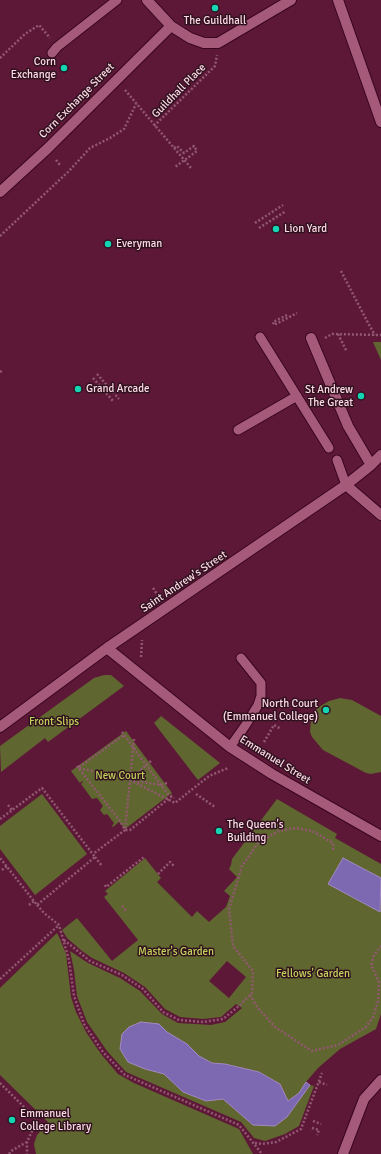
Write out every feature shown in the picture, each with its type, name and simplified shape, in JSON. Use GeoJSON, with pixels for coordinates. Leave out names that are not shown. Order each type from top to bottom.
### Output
{"type":"FeatureCollection","features":[{"type":"Feature","properties":{"kind":"street"},"geometry":{"type":"LineString","coordinates":[[147,0],[171,26],[190,38],[204,44],[218,43],[291,0]]}},
{"type":"Feature","properties":{"kind":"street"},"geometry":{"type":"LineString","coordinates":[[338,0],[381,122]]}},
{"type":"Feature","properties":{"kind":"street","name":"Corn Exchange Street"},"geometry":{"type":"LineString","coordinates":[[0,192],[47,149],[171,26]]}},
{"type":"Feature","properties":{"kind":"street"},"geometry":{"type":"LineString","coordinates":[[312,341],[348,426],[371,465]]}},
{"type":"Feature","properties":{"kind":"street","name":"Saint Andrew's Street"},"geometry":{"type":"LineString","coordinates":[[0,727],[107,648],[346,485],[381,455]]}},
{"type":"Feature","properties":{"kind":"street"},"geometry":{"type":"LineString","coordinates":[[346,485],[381,515]]}},
{"type":"Feature","properties":{"kind":"street","name":"Emmanuel Street"},"geometry":{"type":"LineString","coordinates":[[107,648],[230,747],[272,774],[381,836]]}},
{"type":"Feature","properties":{"kind":"street"},"geometry":{"type":"LineString","coordinates":[[343,1154],[364,1099],[381,1080]]}},
{"type":"Feature","properties":{"kind":"lane"},"geometry":{"type":"LineString","coordinates":[[55,50],[117,0]]}},
{"type":"Feature","properties":{"kind":"lane"},"geometry":{"type":"LineString","coordinates":[[260,337],[329,448]]}},
{"type":"Feature","properties":{"kind":"lane"},"geometry":{"type":"LineString","coordinates":[[238,430],[297,396]]}},
{"type":"Feature","properties":{"kind":"lane"},"geometry":{"type":"LineString","coordinates":[[337,460],[346,485]]}},
{"type":"Feature","properties":{"kind":"lane"},"geometry":{"type":"LineString","coordinates":[[230,747],[258,705],[261,696],[260,683],[241,658]]}},
{"type":"Feature","properties":{"kind":"path"},"geometry":{"type":"LineString","coordinates":[[0,58],[25,34],[39,26],[55,50]]}},
{"type":"Feature","properties":{"kind":"path","name":"Guildhall Place"},"geometry":{"type":"LineString","coordinates":[[154,126],[215,66],[218,43]]}},
{"type":"Feature","properties":{"kind":"path"},"geometry":{"type":"LineString","coordinates":[[122,87],[191,168]]}},
{"type":"Feature","properties":{"kind":"path"},"geometry":{"type":"LineString","coordinates":[[0,236],[69,171],[90,148],[124,129],[136,104]]}},
{"type":"Feature","properties":{"kind":"path"},"geometry":{"type":"LineString","coordinates":[[174,148],[177,146],[184,153],[194,146],[197,151],[175,167]]}},
{"type":"Feature","properties":{"kind":"path"},"geometry":{"type":"LineString","coordinates":[[255,223],[283,205]]}},
{"type":"Feature","properties":{"kind":"path"},"geometry":{"type":"LineString","coordinates":[[259,228],[286,211]]}},
{"type":"Feature","properties":{"kind":"path"},"geometry":{"type":"LineString","coordinates":[[341,271],[368,323],[376,334]]}},
{"type":"Feature","properties":{"kind":"path"},"geometry":{"type":"LineString","coordinates":[[287,316],[273,322],[274,325],[297,313]]}},
{"type":"Feature","properties":{"kind":"path"},"geometry":{"type":"LineString","coordinates":[[312,341],[332,334],[381,335]]}},
{"type":"Feature","properties":{"kind":"path"},"geometry":{"type":"LineString","coordinates":[[338,334],[347,352]]}},
{"type":"Feature","properties":{"kind":"path"},"geometry":{"type":"LineString","coordinates":[[97,374],[119,399]]}},
{"type":"Feature","properties":{"kind":"path"},"geometry":{"type":"LineString","coordinates":[[93,378],[114,402]]}},
{"type":"Feature","properties":{"kind":"path"},"geometry":{"type":"LineString","coordinates":[[142,659],[140,653],[143,635],[154,617]]}},
{"type":"Feature","properties":{"kind":"path"},"geometry":{"type":"LineString","coordinates":[[314,714],[319,716]]}},
{"type":"Feature","properties":{"kind":"path"},"geometry":{"type":"LineString","coordinates":[[264,742],[274,725],[281,729]]}},
{"type":"Feature","properties":{"kind":"path"},"geometry":{"type":"LineString","coordinates":[[37,905],[125,830],[130,830],[168,799],[173,797],[161,785],[123,734],[78,767]]}},
{"type":"Feature","properties":{"kind":"path"},"geometry":{"type":"LineString","coordinates":[[125,830],[134,739]]}},
{"type":"Feature","properties":{"kind":"path"},"geometry":{"type":"LineString","coordinates":[[130,780],[151,761]]}},
{"type":"Feature","properties":{"kind":"path"},"geometry":{"type":"LineString","coordinates":[[78,767],[130,780],[161,785],[167,783]]}},
{"type":"Feature","properties":{"kind":"path"},"geometry":{"type":"LineString","coordinates":[[78,767],[120,821],[125,830]]}},
{"type":"Feature","properties":{"kind":"path"},"geometry":{"type":"LineString","coordinates":[[130,780],[175,803],[209,776],[228,768]]}},
{"type":"Feature","properties":{"kind":"path"},"geometry":{"type":"LineString","coordinates":[[0,819],[42,788],[102,866]]}},
{"type":"Feature","properties":{"kind":"path"},"geometry":{"type":"LineString","coordinates":[[196,794],[215,807]]}},
{"type":"Feature","properties":{"kind":"path"},"geometry":{"type":"LineString","coordinates":[[8,805],[12,810]]}},
{"type":"Feature","properties":{"kind":"path"},"geometry":{"type":"LineString","coordinates":[[64,940],[90,961],[122,975],[143,989],[163,1012],[179,1020],[203,1022],[223,1020],[252,993],[253,971],[233,946],[229,910],[242,866],[258,843],[279,831],[296,828],[312,831],[333,843],[333,850]]}},
{"type":"Feature","properties":{"kind":"path"},"geometry":{"type":"LineString","coordinates":[[105,885],[106,887],[144,857]]}},
{"type":"Feature","properties":{"kind":"path"},"geometry":{"type":"LineString","coordinates":[[0,858],[44,913],[59,925],[69,960],[74,996],[84,1024],[103,1052],[125,1075],[239,1125],[262,1154]]}},
{"type":"Feature","properties":{"kind":"path"},"geometry":{"type":"LineString","coordinates":[[158,874],[170,862],[174,866]]}},
{"type":"Feature","properties":{"kind":"path"},"geometry":{"type":"LineString","coordinates":[[2,870],[7,866]]}},
{"type":"Feature","properties":{"kind":"path"},"geometry":{"type":"LineString","coordinates":[[29,905],[34,901]]}},
{"type":"Feature","properties":{"kind":"path"},"geometry":{"type":"LineString","coordinates":[[122,906],[127,912]]}},
{"type":"Feature","properties":{"kind":"path"},"geometry":{"type":"LineString","coordinates":[[0,979],[59,925]]}},
{"type":"Feature","properties":{"kind":"path"},"geometry":{"type":"LineString","coordinates":[[250,995],[257,1007],[275,1027],[312,1051],[338,1045],[366,1028],[374,1017],[378,1000],[379,982],[371,965],[374,955],[381,946]]}},
{"type":"Feature","properties":{"kind":"path"},"geometry":{"type":"LineString","coordinates":[[254,1143],[262,1144],[276,1142],[301,1129],[322,1073]]}},
{"type":"Feature","properties":{"kind":"path"},"geometry":{"type":"LineString","coordinates":[[319,1082],[327,1085]]}},
{"type":"Feature","properties":{"kind":"path"},"geometry":{"type":"LineString","coordinates":[[0,1083],[37,1120],[27,1142],[27,1154]]}},
{"type":"Feature","properties":{"kind":"path"},"geometry":{"type":"LineString","coordinates":[[313,1121],[321,1124]]}},
{"type":"Feature","properties":{"kind":"path"},"geometry":{"type":"LineString","coordinates":[[312,1128],[319,1130],[317,1135]]}},
{"type":"Feature","properties":{"kind":"path"},"geometry":{"type":"LineString","coordinates":[[9,1154],[11,1151],[27,1142]]}},
{"type":"Feature","properties":{"kind":"green space"},"geometry":{"type":"Polygon","coordinates":[[[373,342],[381,342],[381,360],[373,342]]]}},
{"type":"Feature","properties":{"kind":"green space","name":"Front Slips"},"geometry":{"type":"Polygon","coordinates":[[[104,675],[111,675],[124,686],[48,742],[45,738],[1,772],[0,746],[94,678],[104,675]]]}},
{"type":"Feature","properties":{"kind":"green space"},"geometry":{"type":"Polygon","coordinates":[[[340,698],[352,700],[381,716],[381,772],[371,774],[366,773],[323,750],[312,737],[310,732],[311,720],[317,708],[329,701],[340,698]]]}},
{"type":"Feature","properties":{"kind":"green space"},"geometry":{"type":"Polygon","coordinates":[[[161,716],[220,763],[198,780],[154,723],[161,716]]]}},
{"type":"Feature","properties":{"kind":"green space","name":"New Court"},"geometry":{"type":"Polygon","coordinates":[[[126,731],[172,793],[125,829],[119,822],[113,827],[112,826],[114,823],[107,814],[104,815],[100,810],[103,806],[97,798],[92,799],[81,784],[83,782],[82,781],[80,783],[71,771],[126,731]]]}},
{"type":"Feature","properties":{"kind":"green space"},"geometry":{"type":"Polygon","coordinates":[[[42,794],[87,854],[35,895],[0,849],[0,826],[42,794]]]}},
{"type":"Feature","properties":{"kind":"green space"},"geometry":{"type":"Polygon","coordinates":[[[277,799],[337,834],[335,838],[381,864],[381,1014],[376,1029],[340,1049],[318,1068],[299,1093],[288,1101],[280,1084],[259,1072],[225,1064],[212,1063],[199,1056],[187,1044],[167,1032],[159,1024],[145,1069],[164,1074],[183,1092],[198,1098],[206,1101],[223,1099],[253,1125],[287,1117],[310,1085],[314,1086],[299,1126],[285,1134],[265,1141],[254,1138],[241,1122],[126,1072],[107,1051],[87,1022],[77,996],[70,951],[88,963],[120,978],[140,991],[162,1014],[178,1023],[211,1025],[225,1022],[242,1008],[236,1004],[221,1017],[203,1019],[180,1017],[165,1009],[145,987],[124,973],[92,958],[82,951],[67,938],[62,930],[77,918],[112,961],[138,940],[104,897],[108,894],[105,891],[145,858],[161,878],[157,882],[192,917],[197,911],[209,922],[226,907],[230,896],[224,891],[237,877],[229,869],[232,859],[277,799]],[[227,961],[209,981],[229,998],[246,977],[227,961]]]}},
{"type":"Feature","properties":{"kind":"green space"},"geometry":{"type":"Polygon","coordinates":[[[57,933],[66,954],[71,997],[76,1012],[86,1032],[101,1054],[118,1074],[134,1083],[239,1129],[253,1154],[36,1154],[34,1144],[37,1135],[48,1122],[0,1075],[0,988],[57,933]]]}},
{"type":"Feature","properties":{"kind":"shaded area"},"geometry":{"type":"Polygon","coordinates":[[[343,858],[381,878],[380,912],[328,884],[343,858]]]}},
{"type":"Feature","properties":{"kind":"shaded area"},"geometry":{"type":"Polygon","coordinates":[[[141,1022],[159,1024],[167,1032],[187,1044],[199,1056],[212,1063],[225,1064],[259,1072],[280,1084],[288,1101],[299,1093],[306,1082],[310,1085],[287,1117],[275,1126],[253,1125],[223,1099],[206,1101],[183,1092],[164,1074],[145,1069],[128,1062],[120,1049],[122,1034],[129,1027],[141,1022]]]}},
{"type":"Feature","properties":{"kind":"place","name":"The Guildhall"},"geometry":{"type":"Point","coordinates":[215,8]}},
{"type":"Feature","properties":{"kind":"place","name":"Corn Exchange"},"geometry":{"type":"Point","coordinates":[64,68]}},
{"type":"Feature","properties":{"kind":"place","name":"Lion Yard"},"geometry":{"type":"Point","coordinates":[276,229]}},
{"type":"Feature","properties":{"kind":"place","name":"Everyman"},"geometry":{"type":"Point","coordinates":[108,244]}},
{"type":"Feature","properties":{"kind":"place","name":"Grand Arcade"},"geometry":{"type":"Point","coordinates":[78,389]}},
{"type":"Feature","properties":{"kind":"place","name":"St Andrew The Great"},"geometry":{"type":"Point","coordinates":[361,396]}},
{"type":"Feature","properties":{"kind":"place","name":"North Court (Emmanuel College)"},"geometry":{"type":"Point","coordinates":[326,710]}},
{"type":"Feature","properties":{"kind":"place","name":"The Queen's Building"},"geometry":{"type":"Point","coordinates":[219,831]}},
{"type":"Feature","properties":{"kind":"place","name":"Emmanuel College Library"},"geometry":{"type":"Point","coordinates":[12,1120]}},
{"type":"Feature","properties":{"kind":"park label","name":"Master's Garden"},"geometry":{"type":"Point","coordinates":[176,952]}},
{"type":"Feature","properties":{"kind":"park label","name":"Fellows' Garden"},"geometry":{"type":"Point","coordinates":[313,974]}}]}
